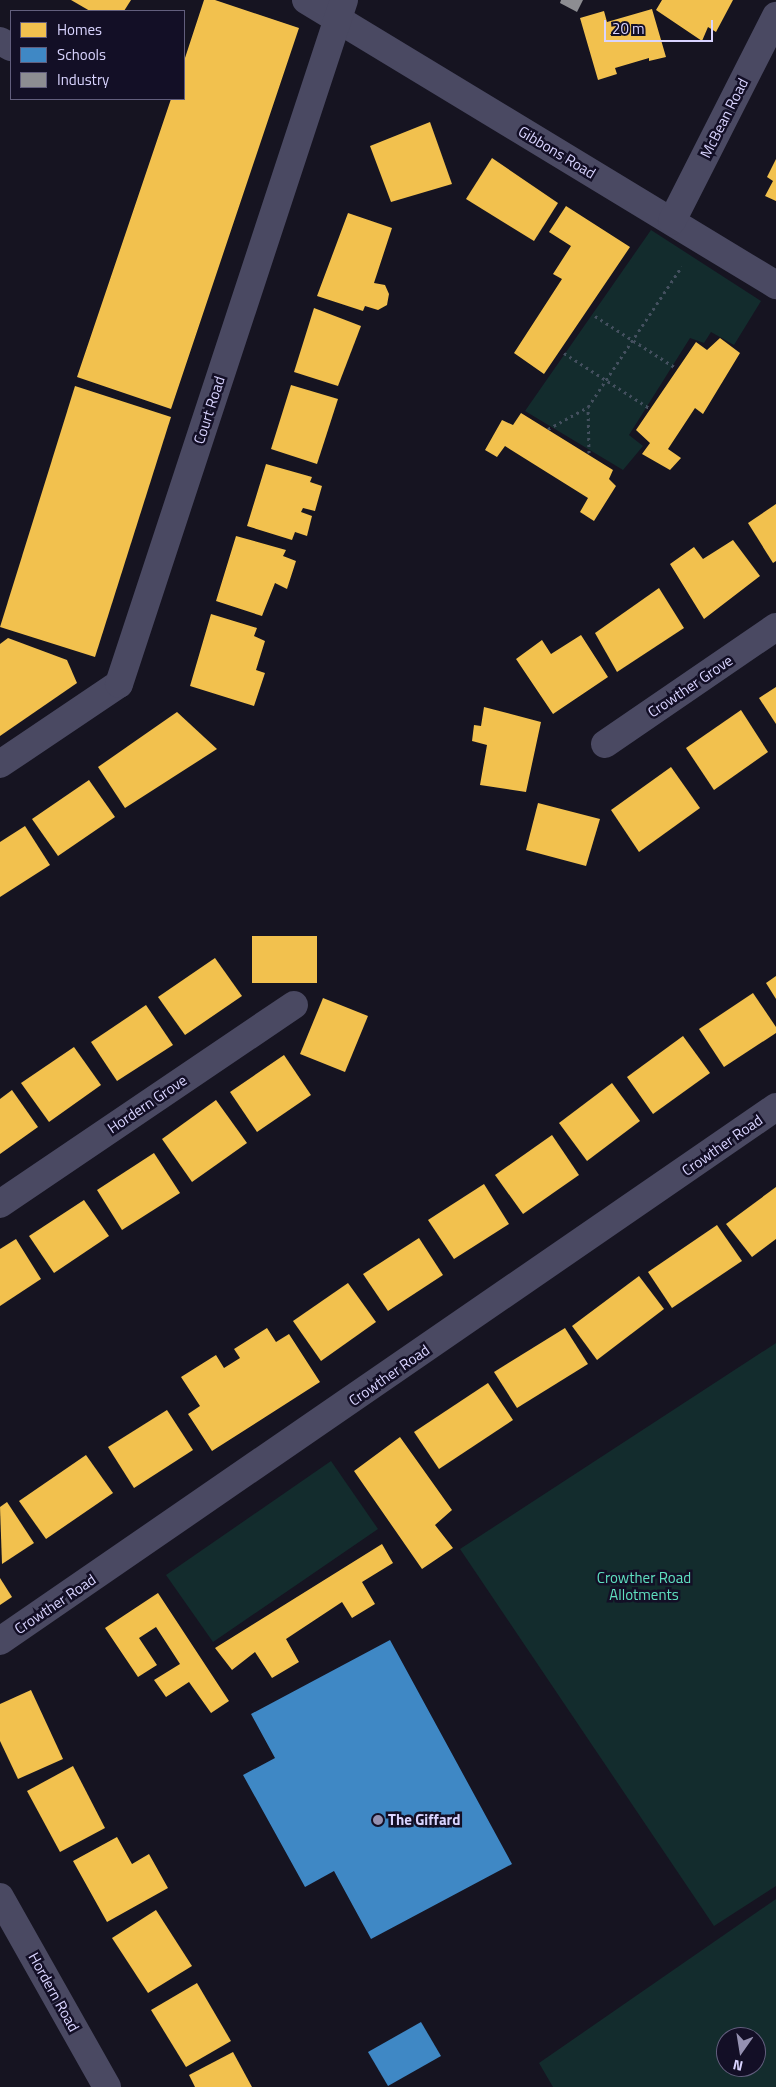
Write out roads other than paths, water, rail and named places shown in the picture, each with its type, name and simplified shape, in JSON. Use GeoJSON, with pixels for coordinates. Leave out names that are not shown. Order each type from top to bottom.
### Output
{"type":"FeatureCollection","features":[{"type":"Feature","properties":{"kind":"street","name":"Gibbons Road"},"geometry":{"type":"LineString","coordinates":[[306,0],[341,11],[776,286]]}},
{"type":"Feature","properties":{"kind":"street","name":"Court Road"},"geometry":{"type":"LineString","coordinates":[[0,764],[119,684],[341,11]]}},
{"type":"Feature","properties":{"kind":"street","name":"McBean Road"},"geometry":{"type":"LineString","coordinates":[[672,221],[776,16]]}},
{"type":"Feature","properties":{"kind":"street","name":"Crowther Grove"},"geometry":{"type":"LineString","coordinates":[[604,744],[776,627]]}},
{"type":"Feature","properties":{"kind":"street","name":"Hordern Grove"},"geometry":{"type":"LineString","coordinates":[[0,1204],[294,1005]]}},
{"type":"Feature","properties":{"kind":"street","name":"Crowther Road"},"geometry":{"type":"LineString","coordinates":[[0,1641],[776,1107]]}},
{"type":"Feature","properties":{"kind":"street","name":"Hordern Road"},"geometry":{"type":"LineString","coordinates":[[0,1897],[108,2087]]}},
{"type":"Feature","properties":{"kind":"place","name":"The Giffard"},"geometry":{"type":"Point","coordinates":[378,1820]}},
{"type":"Feature","properties":{"kind":"park label","name":"Crowther Road Allotments"},"geometry":{"type":"Point","coordinates":[644,1586]}}]}
